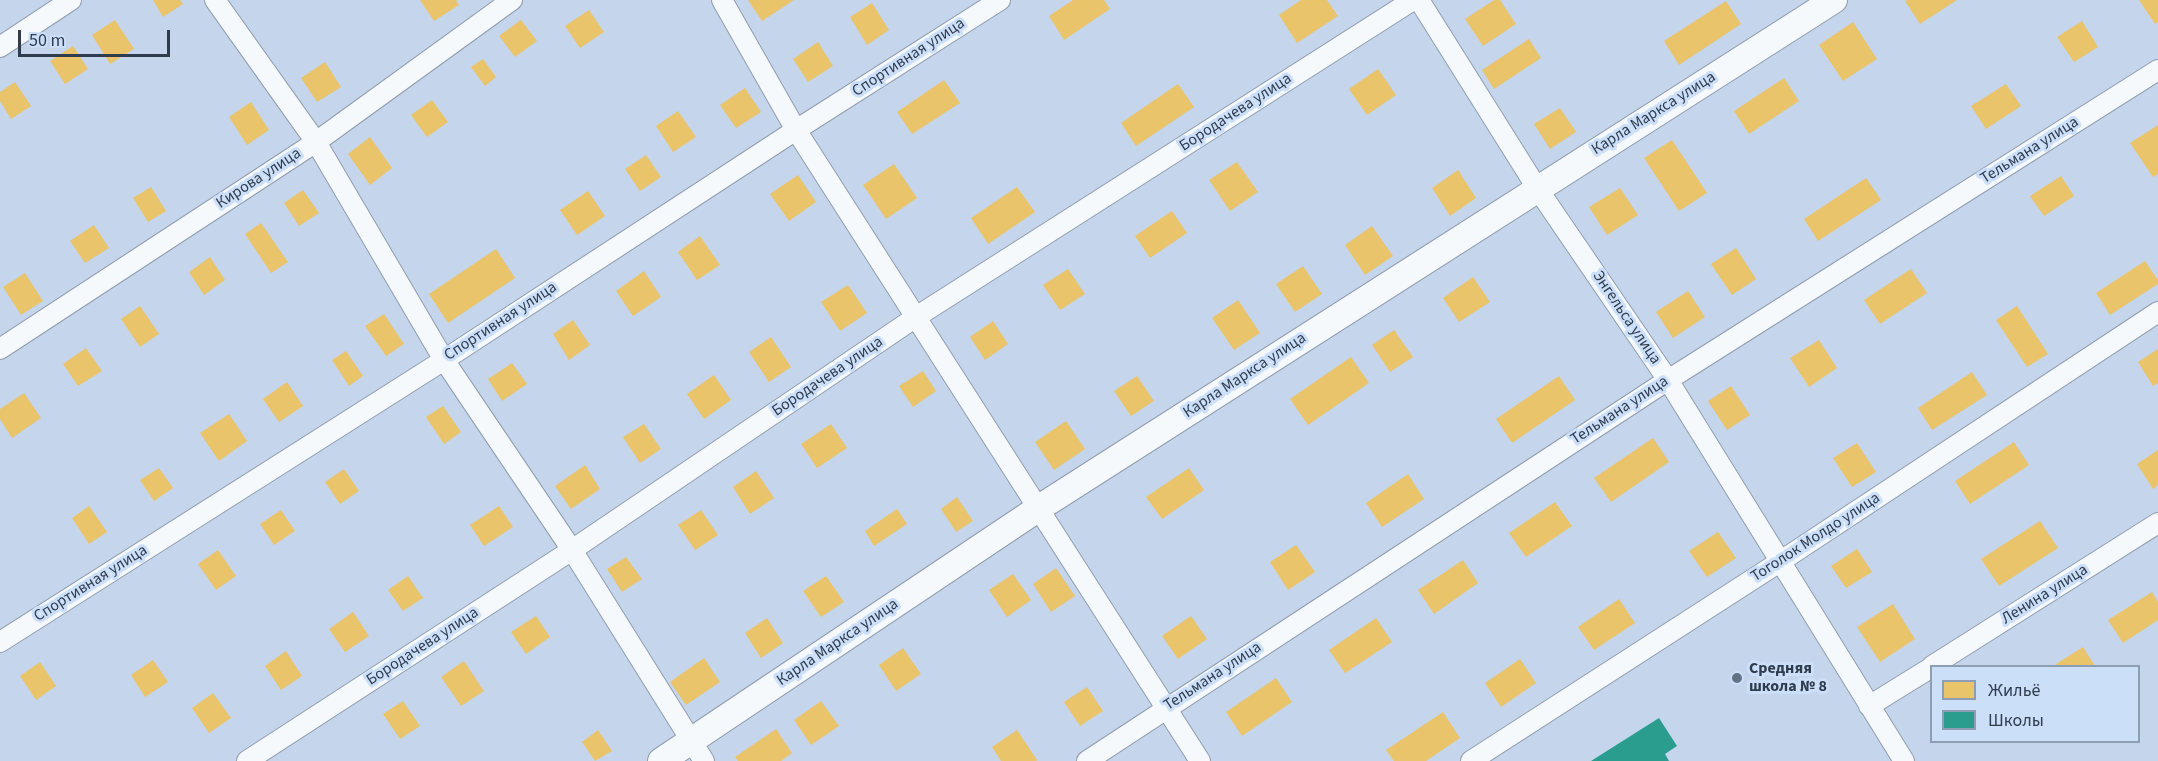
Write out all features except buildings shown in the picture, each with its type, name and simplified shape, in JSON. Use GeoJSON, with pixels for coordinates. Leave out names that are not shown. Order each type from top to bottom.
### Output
{"type":"FeatureCollection","features":[{"type":"Feature","properties":{"kind":"street"},"geometry":{"type":"LineString","coordinates":[[0,46],[71,0]]}},
{"type":"Feature","properties":{"kind":"street"},"geometry":{"type":"LineString","coordinates":[[215,0],[316,142],[444,360],[572,550],[698,751]]}},
{"type":"Feature","properties":{"kind":"street"},"geometry":{"type":"LineString","coordinates":[[722,0],[796,130],[1200,761]]}},
{"type":"Feature","properties":{"kind":"street","name":"Спортивная улица"},"geometry":{"type":"LineString","coordinates":[[0,642],[444,360],[1000,0]]}},
{"type":"Feature","properties":{"kind":"street","name":"Бородачева улица"},"geometry":{"type":"LineString","coordinates":[[247,761],[572,550],[916,317],[1413,0]]}},
{"type":"Feature","properties":{"kind":"street","name":"Энгельса улица"},"geometry":{"type":"LineString","coordinates":[[1419,0],[1537,188],[1668,380],[1905,761]]}},
{"type":"Feature","properties":{"kind":"street","name":"Карла Маркса улица"},"geometry":{"type":"LineString","coordinates":[[661,761],[698,751],[1039,508],[1834,0]]}},
{"type":"Feature","properties":{"kind":"street","name":"Кирова улица"},"geometry":{"type":"LineString","coordinates":[[0,349],[316,142],[508,1]]}},
{"type":"Feature","properties":{"kind":"street","name":"Тельмана улица"},"geometry":{"type":"LineString","coordinates":[[1087,761],[1668,380],[2158,70]]}},
{"type":"Feature","properties":{"kind":"street","name":"Тоголок Молдо улица"},"geometry":{"type":"LineString","coordinates":[[1471,761],[1781,561],[2158,312]]}},
{"type":"Feature","properties":{"kind":"street","name":"Ленина улица"},"geometry":{"type":"LineString","coordinates":[[1935,665],[2158,524]]}},
{"type":"Feature","properties":{"kind":"street","name":"Ленина улица"},"geometry":{"type":"LineString","coordinates":[[1869,706],[1930,668]]}},
{"type":"Feature","properties":{"kind":"place","name":"Средняя школа № 8"},"geometry":{"type":"Point","coordinates":[1737,678]}}]}
